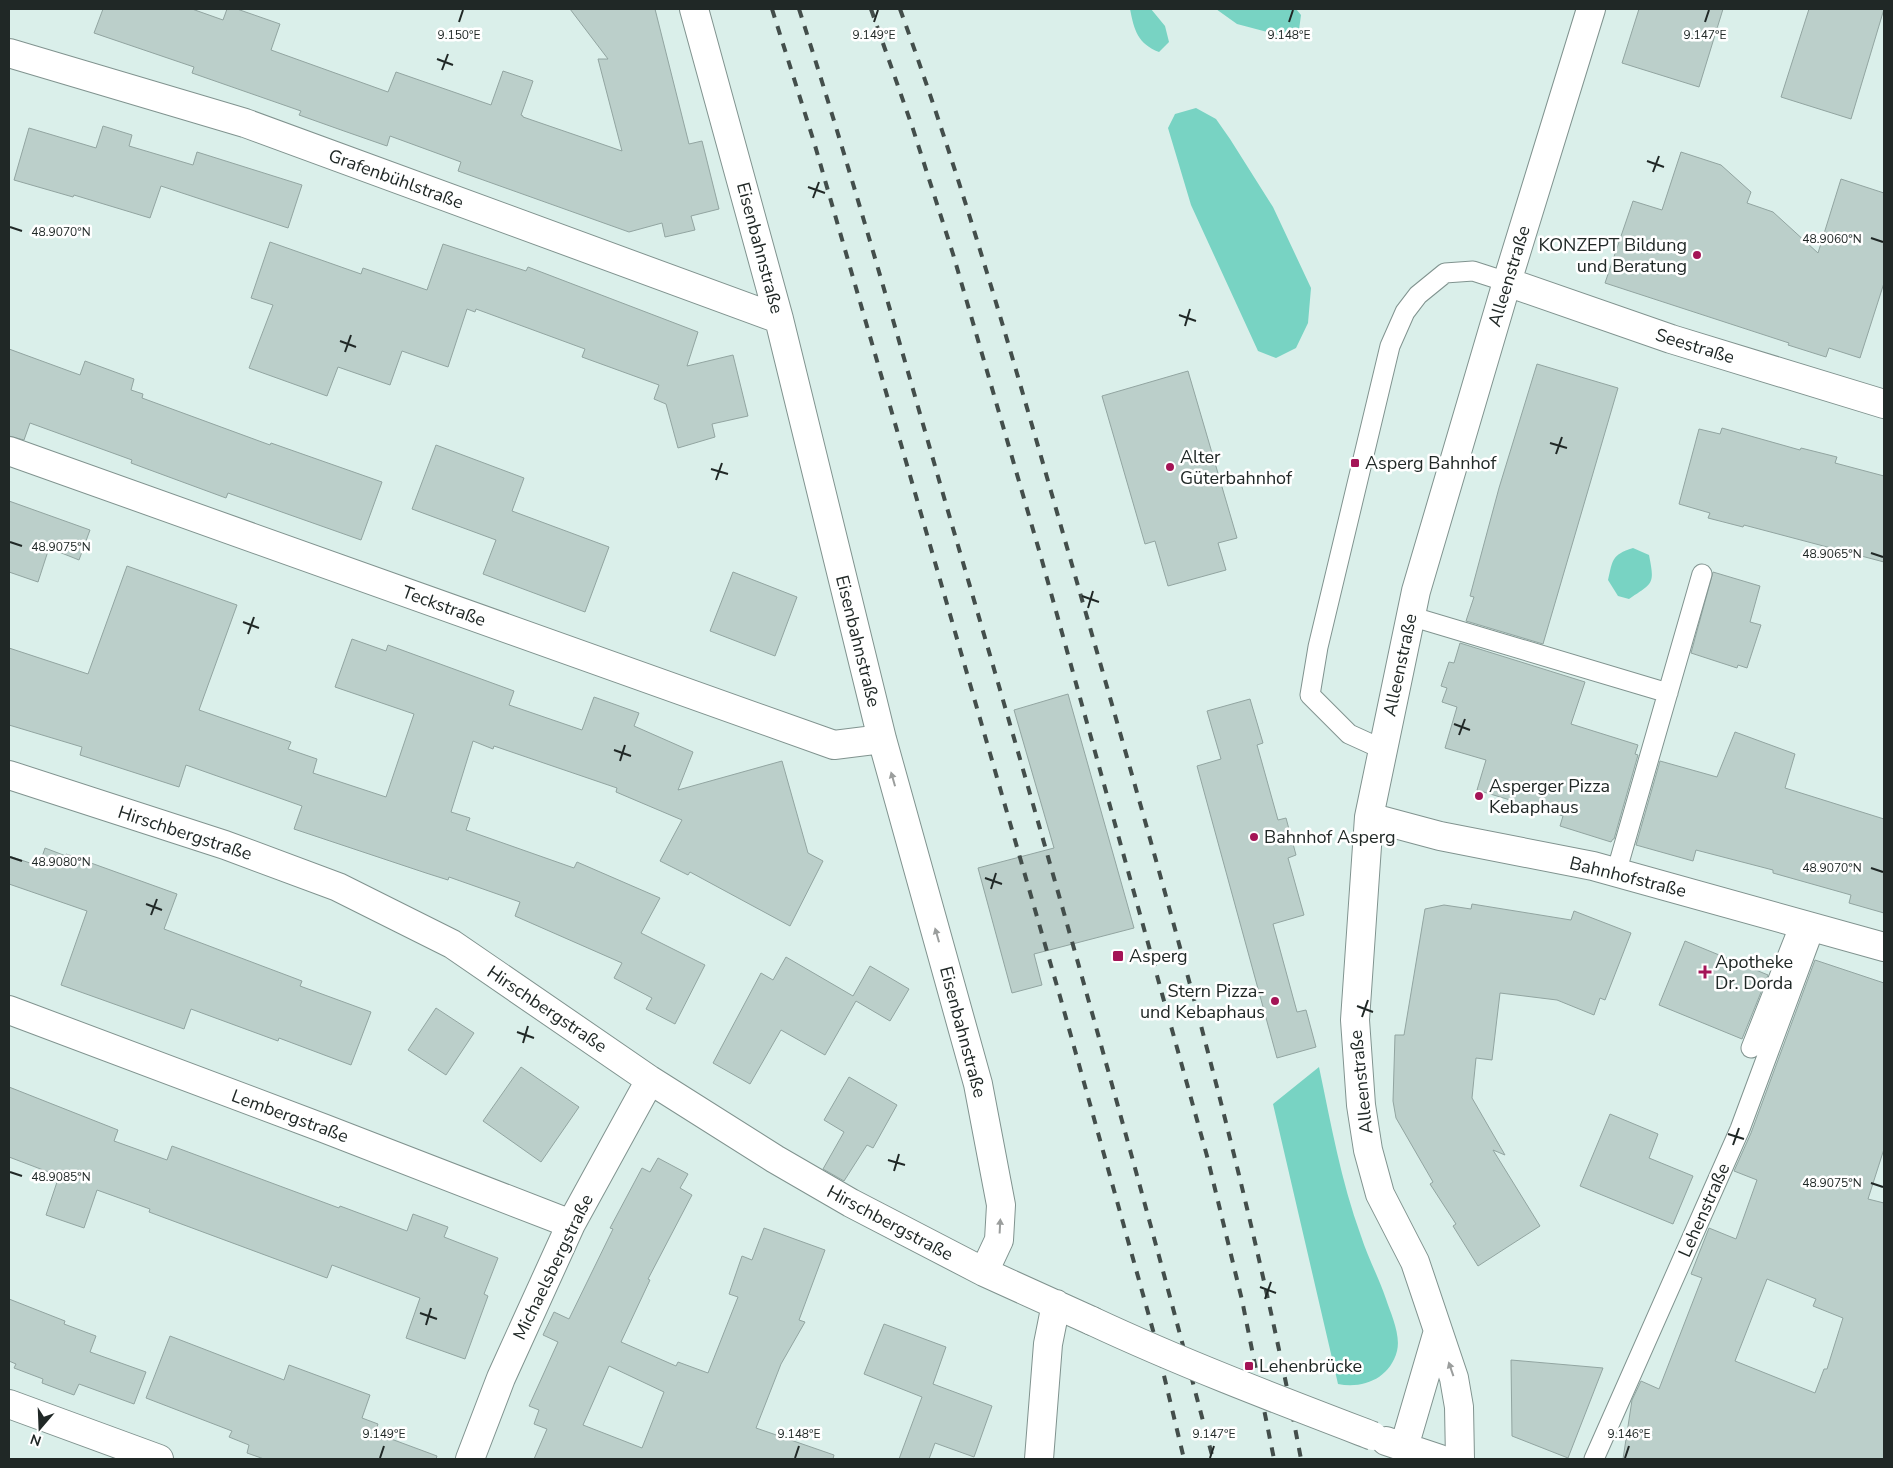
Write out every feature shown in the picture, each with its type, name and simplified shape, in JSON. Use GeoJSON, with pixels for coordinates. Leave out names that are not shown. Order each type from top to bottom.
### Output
{"type":"FeatureCollection","features":[{"type":"Feature","properties":{"kind":"street","name":"Eisenbahnstraße"},"geometry":{"type":"LineString","coordinates":[[694,9],[779,319],[882,739],[978,1084],[1001,1205],[999,1240],[984,1272]]}},
{"type":"Feature","properties":{"kind":"street","name":"Alleenstraße"},"geometry":{"type":"LineString","coordinates":[[1460,1459],[1459,1407],[1456,1388],[1415,1262],[1380,1194],[1368,1150],[1361,1104],[1355,1020],[1369,817],[1410,616],[1507,282],[1590,9]]}},
{"type":"Feature","properties":{"kind":"street","name":"Grafenbühlstraße"},"geometry":{"type":"LineString","coordinates":[[9,53],[246,123],[779,319]]}},
{"type":"Feature","properties":{"kind":"street","name":"Seestraße"},"geometry":{"type":"LineString","coordinates":[[1507,282],[1671,340],[1884,404]]}},
{"type":"Feature","properties":{"kind":"street","name":"Teckstraße"},"geometry":{"type":"LineString","coordinates":[[9,451],[834,745],[882,739]]}},
{"type":"Feature","properties":{"kind":"street","name":"Hirschbergstraße"},"geometry":{"type":"LineString","coordinates":[[9,775],[225,845],[338,886],[452,944],[650,1080],[774,1159],[851,1203],[984,1272],[1056,1304]]}},
{"type":"Feature","properties":{"kind":"street","name":"Bahnhofstraße"},"geometry":{"type":"LineString","coordinates":[[1369,817],[1440,836],[1593,866],[1884,947]]}},
{"type":"Feature","properties":{"kind":"street","name":"Lembergstraße"},"geometry":{"type":"LineString","coordinates":[[9,1010],[571,1224]]}},
{"type":"Feature","properties":{"kind":"street","name":"Michaelsbergstraße"},"geometry":{"type":"LineString","coordinates":[[470,1459],[501,1378],[571,1224],[650,1080]]}},
{"type":"Feature","properties":{"kind":"street"},"geometry":{"type":"LineString","coordinates":[[1039,1459],[1048,1344],[1056,1304],[1133,1340],[1233,1382],[1373,1436],[1440,1459]]}},
{"type":"Feature","properties":{"kind":"street"},"geometry":{"type":"LineString","coordinates":[[1404,1447],[1438,1331]]}},
{"type":"Feature","properties":{"kind":"street"},"geometry":{"type":"LineString","coordinates":[[9,1404],[159,1459]]}},
{"type":"Feature","properties":{"kind":"lane"},"geometry":{"type":"LineString","coordinates":[[1382,749],[1349,734],[1310,695],[1318,647],[1390,346],[1405,312],[1418,295],[1445,273],[1473,271],[1507,282]]}},
{"type":"Feature","properties":{"kind":"lane"},"geometry":{"type":"LineString","coordinates":[[1616,873],[1702,574]]}},
{"type":"Feature","properties":{"kind":"lane"},"geometry":{"type":"LineString","coordinates":[[1410,616],[1668,694]]}},
{"type":"Feature","properties":{"kind":"lane"},"geometry":{"type":"LineString","coordinates":[[1751,1048],[1808,926]]}},
{"type":"Feature","properties":{"kind":"lane","name":"Lehenstraße"},"geometry":{"type":"LineString","coordinates":[[1594,1459],[1740,1128],[1808,926]]}},
{"type":"Feature","properties":{"kind":"green space"},"geometry":{"type":"Polygon","coordinates":[[[1130,9],[1151,9],[1165,26],[1169,42],[1159,52],[1146,45],[1138,35],[1130,9]]]}},
{"type":"Feature","properties":{"kind":"green space"},"geometry":{"type":"Polygon","coordinates":[[[1216,9],[1296,9],[1301,15],[1299,30],[1286,37],[1237,24],[1216,9]]]}},
{"type":"Feature","properties":{"kind":"green space"},"geometry":{"type":"Polygon","coordinates":[[[1196,108],[1216,119],[1230,139],[1273,207],[1311,288],[1308,323],[1296,348],[1276,358],[1258,351],[1191,205],[1168,128],[1175,114],[1196,108]]]}},
{"type":"Feature","properties":{"kind":"green space"},"geometry":{"type":"Polygon","coordinates":[[[1633,548],[1649,555],[1652,578],[1643,590],[1629,599],[1618,596],[1608,580],[1614,559],[1621,553],[1633,548]]]}},
{"type":"Feature","properties":{"kind":"green space"},"geometry":{"type":"Polygon","coordinates":[[[1319,1067],[1337,1152],[1354,1215],[1393,1318],[1398,1338],[1394,1360],[1382,1375],[1375,1380],[1357,1385],[1338,1384],[1273,1104],[1319,1067]]]}},
{"type":"Feature","properties":{"kind":"building"},"geometry":{"type":"Polygon","coordinates":[[[103,9],[192,9],[223,20],[227,9],[237,9],[280,24],[271,50],[388,92],[396,72],[491,105],[503,71],[533,81],[521,115],[523,117],[622,151],[598,59],[608,59],[570,9],[655,9],[689,144],[702,141],[719,209],[691,216],[695,230],[665,237],[662,223],[629,232],[458,171],[461,162],[390,136],[387,146],[344,131],[299,115],[301,111],[192,73],[194,67],[94,33],[103,9]]]}},
{"type":"Feature","properties":{"kind":"building"},"geometry":{"type":"Polygon","coordinates":[[[1639,9],[1723,9],[1699,87],[1622,63],[1639,9]]]}},
{"type":"Feature","properties":{"kind":"building"},"geometry":{"type":"Polygon","coordinates":[[[1809,9],[1884,9],[1851,119],[1781,97],[1809,9]]]}},
{"type":"Feature","properties":{"kind":"building"},"geometry":{"type":"Polygon","coordinates":[[[103,126],[132,135],[129,146],[193,165],[197,152],[302,185],[288,228],[161,186],[150,218],[74,195],[73,197],[14,180],[29,128],[96,148],[103,126]]]}},
{"type":"Feature","properties":{"kind":"building"},"geometry":{"type":"Polygon","coordinates":[[[1681,152],[1721,165],[1751,192],[1747,203],[1773,212],[1818,253],[1841,179],[1884,193],[1884,283],[1860,358],[1829,348],[1826,357],[1788,345],[1789,343],[1605,283],[1633,201],[1662,210],[1681,152]]]}},
{"type":"Feature","properties":{"kind":"building"},"geometry":{"type":"Polygon","coordinates":[[[270,242],[361,274],[363,268],[427,290],[443,244],[526,271],[528,267],[698,332],[687,366],[733,355],[748,416],[712,424],[715,437],[678,448],[666,404],[654,399],[659,385],[582,357],[585,349],[476,309],[475,312],[467,309],[448,367],[402,351],[390,385],[338,367],[327,396],[249,368],[273,305],[251,298],[270,242]]]}},
{"type":"Feature","properties":{"kind":"building"},"geometry":{"type":"Polygon","coordinates":[[[9,349],[80,375],[85,361],[134,379],[131,390],[143,394],[142,398],[270,445],[271,443],[382,482],[361,540],[228,493],[226,498],[131,463],[132,460],[30,423],[24,440],[9,436],[9,349]]]}},
{"type":"Feature","properties":{"kind":"building"},"geometry":{"type":"Polygon","coordinates":[[[1537,364],[1618,388],[1543,644],[1466,621],[1474,597],[1470,596],[1499,488],[1537,364]]]}},
{"type":"Feature","properties":{"kind":"building","name":"Alter Güterbahnhof"},"geometry":{"type":"Polygon","coordinates":[[[1188,371],[1237,538],[1218,543],[1226,570],[1168,586],[1155,541],[1145,544],[1102,396],[1188,371]]]}},
{"type":"Feature","properties":{"kind":"building"},"geometry":{"type":"Polygon","coordinates":[[[1722,428],[1800,450],[1801,448],[1837,457],[1835,463],[1884,476],[1884,562],[1744,525],[1743,527],[1708,518],[1710,513],[1679,504],[1699,429],[1720,434],[1722,428]]]}},
{"type":"Feature","properties":{"kind":"building"},"geometry":{"type":"Polygon","coordinates":[[[436,445],[524,478],[512,511],[609,547],[585,612],[483,574],[496,540],[412,509],[436,445]]]}},
{"type":"Feature","properties":{"kind":"building"},"geometry":{"type":"Polygon","coordinates":[[[9,501],[90,530],[79,560],[49,548],[38,582],[9,572],[9,501]]]}},
{"type":"Feature","properties":{"kind":"building"},"geometry":{"type":"Polygon","coordinates":[[[127,566],[237,605],[199,710],[291,742],[288,749],[317,759],[313,773],[386,797],[414,714],[335,687],[352,639],[386,651],[388,645],[514,691],[509,705],[582,730],[594,697],[639,713],[634,726],[693,752],[678,790],[782,761],[808,853],[823,861],[790,926],[690,872],[688,875],[660,861],[682,820],[616,792],[617,788],[494,746],[493,749],[473,741],[451,812],[470,818],[466,830],[574,868],[577,862],[660,898],[641,933],[705,965],[675,1024],[646,1009],[652,998],[614,978],[622,963],[515,916],[520,902],[449,877],[448,880],[294,829],[302,806],[186,765],[179,787],[80,755],[82,747],[9,725],[9,648],[88,674],[127,566]]]}},
{"type":"Feature","properties":{"kind":"building"},"geometry":{"type":"Polygon","coordinates":[[[733,572],[797,597],[775,656],[710,631],[733,572]]]}},
{"type":"Feature","properties":{"kind":"building"},"geometry":{"type":"Polygon","coordinates":[[[1713,572],[1760,586],[1750,622],[1761,625],[1747,668],[1738,665],[1737,668],[1691,653],[1713,572]]]}},
{"type":"Feature","properties":{"kind":"building"},"geometry":{"type":"Polygon","coordinates":[[[1460,643],[1585,682],[1571,724],[1638,745],[1635,754],[1638,755],[1614,839],[1611,842],[1560,826],[1563,816],[1477,790],[1486,760],[1445,748],[1457,707],[1442,702],[1447,688],[1441,686],[1449,662],[1454,663],[1460,643]]]}},
{"type":"Feature","properties":{"kind":"building"},"geometry":{"type":"Polygon","coordinates":[[[1068,694],[1134,928],[1034,954],[1042,985],[1012,993],[978,868],[1054,848],[1014,710],[1068,694]]]}},
{"type":"Feature","properties":{"kind":"building","name":"Bahnhof Asperg"},"geometry":{"type":"Polygon","coordinates":[[[1250,699],[1263,743],[1257,745],[1278,820],[1286,818],[1296,855],[1288,858],[1304,915],[1273,924],[1297,1012],[1306,1010],[1316,1047],[1277,1058],[1197,766],[1221,759],[1207,711],[1250,699]]]}},
{"type":"Feature","properties":{"kind":"building"},"geometry":{"type":"Polygon","coordinates":[[[1735,732],[1795,754],[1785,788],[1884,819],[1884,913],[1849,903],[1851,895],[1773,873],[1773,870],[1696,850],[1693,861],[1636,845],[1660,761],[1717,777],[1735,732]]]}},
{"type":"Feature","properties":{"kind":"building"},"geometry":{"type":"Polygon","coordinates":[[[45,848],[177,894],[164,929],[302,981],[300,986],[371,1012],[351,1065],[279,1038],[278,1041],[191,1009],[184,1029],[61,985],[87,911],[9,884],[9,856],[39,866],[45,848]]]}},
{"type":"Feature","properties":{"kind":"building"},"geometry":{"type":"Polygon","coordinates":[[[1472,904],[1571,920],[1574,911],[1631,933],[1605,1000],[1600,998],[1594,1015],[1557,1000],[1500,993],[1492,1060],[1476,1058],[1472,1098],[1505,1155],[1493,1150],[1540,1226],[1478,1266],[1453,1226],[1456,1224],[1430,1184],[1433,1182],[1396,1118],[1393,1101],[1395,1035],[1404,1035],[1425,909],[1444,905],[1471,909],[1472,904]]]}},
{"type":"Feature","properties":{"kind":"building"},"geometry":{"type":"Polygon","coordinates":[[[1685,941],[1768,975],[1742,1039],[1659,1005],[1685,941]]]}},
{"type":"Feature","properties":{"kind":"building"},"geometry":{"type":"Polygon","coordinates":[[[786,957],[853,996],[870,966],[909,989],[890,1021],[856,1001],[825,1055],[781,1030],[750,1084],[713,1063],[761,973],[773,980],[786,957]]]}},
{"type":"Feature","properties":{"kind":"building"},"geometry":{"type":"Polygon","coordinates":[[[1815,960],[1884,983],[1884,1149],[1868,1199],[1884,1203],[1884,1459],[1623,1459],[1632,1400],[1641,1381],[1659,1389],[1702,1278],[1691,1274],[1709,1228],[1736,1239],[1757,1180],[1734,1171],[1751,1133],[1815,960]],[[1767,1279],[1735,1361],[1815,1393],[1824,1369],[1827,1369],[1843,1318],[1813,1306],[1816,1299],[1767,1279]]]}},
{"type":"Feature","properties":{"kind":"building"},"geometry":{"type":"Polygon","coordinates":[[[436,1008],[474,1033],[446,1075],[408,1050],[436,1008]]]}},
{"type":"Feature","properties":{"kind":"building"},"geometry":{"type":"Polygon","coordinates":[[[521,1067],[579,1107],[541,1162],[483,1121],[521,1067]]]}},
{"type":"Feature","properties":{"kind":"building"},"geometry":{"type":"Polygon","coordinates":[[[849,1077],[897,1105],[873,1148],[867,1145],[844,1181],[823,1169],[844,1132],[824,1120],[849,1077]]]}},
{"type":"Feature","properties":{"kind":"building"},"geometry":{"type":"Polygon","coordinates":[[[9,1087],[118,1130],[114,1141],[167,1160],[172,1146],[339,1208],[340,1206],[407,1231],[413,1214],[448,1227],[444,1237],[498,1258],[484,1294],[488,1296],[465,1359],[406,1338],[420,1298],[332,1265],[327,1278],[149,1212],[150,1209],[97,1190],[84,1228],[46,1215],[59,1176],[9,1157],[9,1087]]]}},
{"type":"Feature","properties":{"kind":"building"},"geometry":{"type":"Polygon","coordinates":[[[1610,1114],[1658,1134],[1649,1158],[1693,1176],[1673,1224],[1580,1186],[1610,1114]]]}},
{"type":"Feature","properties":{"kind":"building"},"geometry":{"type":"Polygon","coordinates":[[[658,1158],[688,1174],[680,1188],[692,1195],[648,1279],[650,1280],[621,1342],[676,1366],[678,1362],[708,1373],[738,1297],[729,1294],[742,1256],[752,1260],[764,1228],[825,1250],[799,1320],[805,1322],[781,1364],[756,1428],[834,1455],[833,1459],[534,1459],[547,1429],[534,1424],[539,1410],[529,1406],[558,1342],[543,1335],[554,1312],[569,1319],[613,1229],[610,1228],[642,1168],[650,1172],[658,1158]],[[609,1366],[583,1425],[642,1448],[664,1392],[609,1366]]]}},
{"type":"Feature","properties":{"kind":"building"},"geometry":{"type":"Polygon","coordinates":[[[9,1299],[65,1321],[64,1324],[96,1336],[90,1352],[146,1372],[134,1404],[79,1384],[74,1395],[42,1383],[43,1379],[14,1368],[16,1364],[9,1361],[9,1299]]]}},
{"type":"Feature","properties":{"kind":"building"},"geometry":{"type":"Polygon","coordinates":[[[884,1324],[946,1347],[933,1384],[992,1406],[974,1457],[935,1443],[929,1459],[899,1459],[922,1397],[864,1374],[884,1324]]]}},
{"type":"Feature","properties":{"kind":"building"},"geometry":{"type":"Polygon","coordinates":[[[170,1336],[284,1380],[289,1365],[370,1395],[362,1418],[378,1424],[375,1433],[437,1456],[436,1459],[264,1459],[247,1453],[249,1445],[229,1437],[232,1431],[146,1398],[170,1336]]]}},
{"type":"Feature","properties":{"kind":"building"},"geometry":{"type":"Polygon","coordinates":[[[1511,1360],[1603,1368],[1568,1458],[1512,1436],[1511,1360]]]}},
{"type":"Feature","properties":{"kind":"railway"},"geometry":{"type":"LineString","coordinates":[[772,9],[814,142],[1061,1000],[1154,1334],[1184,1459]]}},
{"type":"Feature","properties":{"kind":"railway"},"geometry":{"type":"LineString","coordinates":[[799,9],[877,266],[1053,874],[1213,1459]]}},
{"type":"Feature","properties":{"kind":"railway"},"geometry":{"type":"LineString","coordinates":[[871,9],[913,129],[953,254],[1041,557],[1207,1156],[1242,1300],[1274,1459]]}},
{"type":"Feature","properties":{"kind":"railway"},"geometry":{"type":"LineString","coordinates":[[900,9],[953,163],[1001,318],[1178,939],[1257,1250],[1301,1459]]}},
{"type":"Feature","properties":{"kind":"place","name":"KONZEPT Bildung und Beratung"},"geometry":{"type":"Point","coordinates":[1697,255]}},
{"type":"Feature","properties":{"kind":"place","name":"Asperg Bahnhof"},"geometry":{"type":"Point","coordinates":[1355,463]}},
{"type":"Feature","properties":{"kind":"place","name":"Alter Güterbahnhof"},"geometry":{"type":"Point","coordinates":[1170,467]}},
{"type":"Feature","properties":{"kind":"place","name":"Asperger Pizza Kebaphaus"},"geometry":{"type":"Point","coordinates":[1479,796]}},
{"type":"Feature","properties":{"kind":"place","name":"Bahnhof Asperg"},"geometry":{"type":"Point","coordinates":[1254,837]}},
{"type":"Feature","properties":{"kind":"place","name":"Asperg"},"geometry":{"type":"Point","coordinates":[1118,956]}},
{"type":"Feature","properties":{"kind":"place","name":"Apotheke Dr. Dorda"},"geometry":{"type":"Point","coordinates":[1705,972]}},
{"type":"Feature","properties":{"kind":"place","name":"Stern Pizza- und Kebaphaus"},"geometry":{"type":"Point","coordinates":[1275,1001]}},
{"type":"Feature","properties":{"kind":"place","name":"Lehenbrücke"},"geometry":{"type":"Point","coordinates":[1249,1366]}}]}
